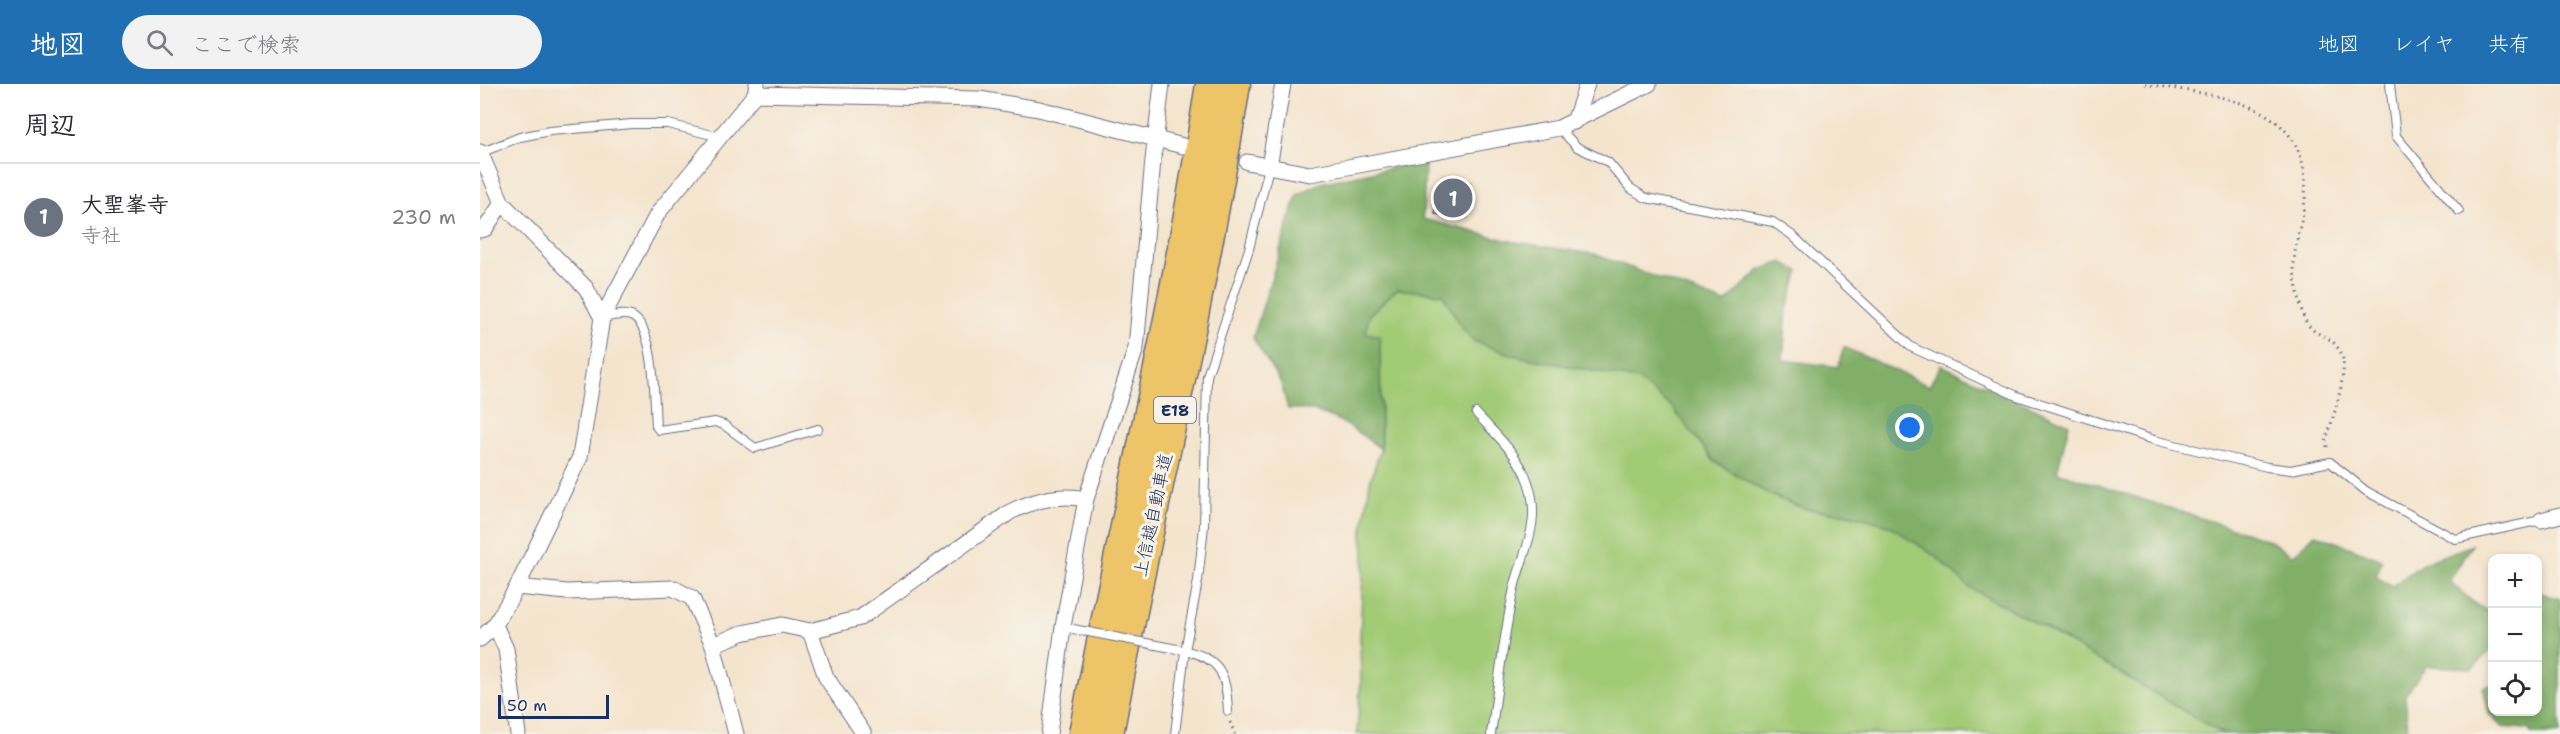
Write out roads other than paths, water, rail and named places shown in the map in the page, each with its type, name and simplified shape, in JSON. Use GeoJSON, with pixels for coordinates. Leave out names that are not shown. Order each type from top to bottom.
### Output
{"type":"FeatureCollection","features":[{"type":"Feature","properties":{"kind":"highway","name":"上信越自動車道"},"geometry":{"type":"LineString","coordinates":[[1083,734],[1114,575],[1176,284],[1210,84]]}},
{"type":"Feature","properties":{"kind":"highway","name":"上信越自動車道"},"geometry":{"type":"LineString","coordinates":[[1109,734],[1133,605],[1203,276],[1236,84]]}},
{"type":"Feature","properties":{"kind":"street"},"geometry":{"type":"LineString","coordinates":[[1049,734],[1068,628],[1086,499],[1136,348],[1162,84]]}},
{"type":"Feature","properties":{"kind":"street"},"geometry":{"type":"LineString","coordinates":[[1269,167],[1283,84]]}},
{"type":"Feature","properties":{"kind":"street"},"geometry":{"type":"LineString","coordinates":[[1575,122],[1587,84]]}},
{"type":"Feature","properties":{"kind":"street"},"geometry":{"type":"LineString","coordinates":[[1247,162],[1310,174],[1560,128],[1649,84]]}},
{"type":"Feature","properties":{"kind":"street"},"geometry":{"type":"LineString","coordinates":[[480,639],[495,625],[517,587],[580,457],[602,318],[658,213],[756,89],[979,99],[1039,109],[1183,146]]}},
{"type":"Feature","properties":{"kind":"street"},"geometry":{"type":"LineString","coordinates":[[480,152],[502,203],[586,288],[602,318]]}},
{"type":"Feature","properties":{"kind":"street"},"geometry":{"type":"LineString","coordinates":[[480,230],[485,229],[502,203]]}},
{"type":"Feature","properties":{"kind":"street"},"geometry":{"type":"LineString","coordinates":[[713,645],[742,633],[782,625],[810,631],[860,618],[1010,512],[1029,502],[1067,496],[1086,499]]}},
{"type":"Feature","properties":{"kind":"street"},"geometry":{"type":"LineString","coordinates":[[2541,520],[2560,515]]}},
{"type":"Feature","properties":{"kind":"street"},"geometry":{"type":"LineString","coordinates":[[517,587],[567,592],[673,588],[692,598],[713,645],[736,734]]}},
{"type":"Feature","properties":{"kind":"street"},"geometry":{"type":"LineString","coordinates":[[495,625],[506,649],[518,734]]}},
{"type":"Feature","properties":{"kind":"street"},"geometry":{"type":"LineString","coordinates":[[810,631],[826,677],[864,734]]}},
{"type":"Feature","properties":{"kind":"lane"},"geometry":{"type":"LineString","coordinates":[[2390,84],[2396,136],[2459,211]]}},
{"type":"Feature","properties":{"kind":"lane"},"geometry":{"type":"LineString","coordinates":[[480,152],[520,137],[550,131],[632,124],[668,124],[720,137]]}},
{"type":"Feature","properties":{"kind":"lane"},"geometry":{"type":"LineString","coordinates":[[1560,128],[1577,147],[1608,162],[1630,188],[1646,198],[1773,222],[1793,237],[1911,347],[2017,396],[2154,440],[2267,467],[2291,470],[2330,462],[2366,491],[2455,539],[2541,520]]}},
{"type":"Feature","properties":{"kind":"lane"},"geometry":{"type":"LineString","coordinates":[[1175,734],[1181,650],[1198,581],[1204,526],[1207,376],[1249,249],[1269,167]]}},
{"type":"Feature","properties":{"kind":"lane"},"geometry":{"type":"LineString","coordinates":[[602,318],[618,314],[632,317],[642,327],[650,347],[656,426],[659,430],[715,422],[724,425],[754,448],[818,429]]}},
{"type":"Feature","properties":{"kind":"lane"},"geometry":{"type":"LineString","coordinates":[[1476,413],[1519,463],[1528,482],[1534,508],[1532,531],[1513,591],[1491,734]]}},
{"type":"Feature","properties":{"kind":"lane"},"geometry":{"type":"LineString","coordinates":[[1068,628],[1200,654],[1220,670],[1227,692],[1228,711]]}},
{"type":"Feature","properties":{"kind":"place","name":"大聖峯寺"},"geometry":{"type":"Point","coordinates":[1453,198]}}]}
